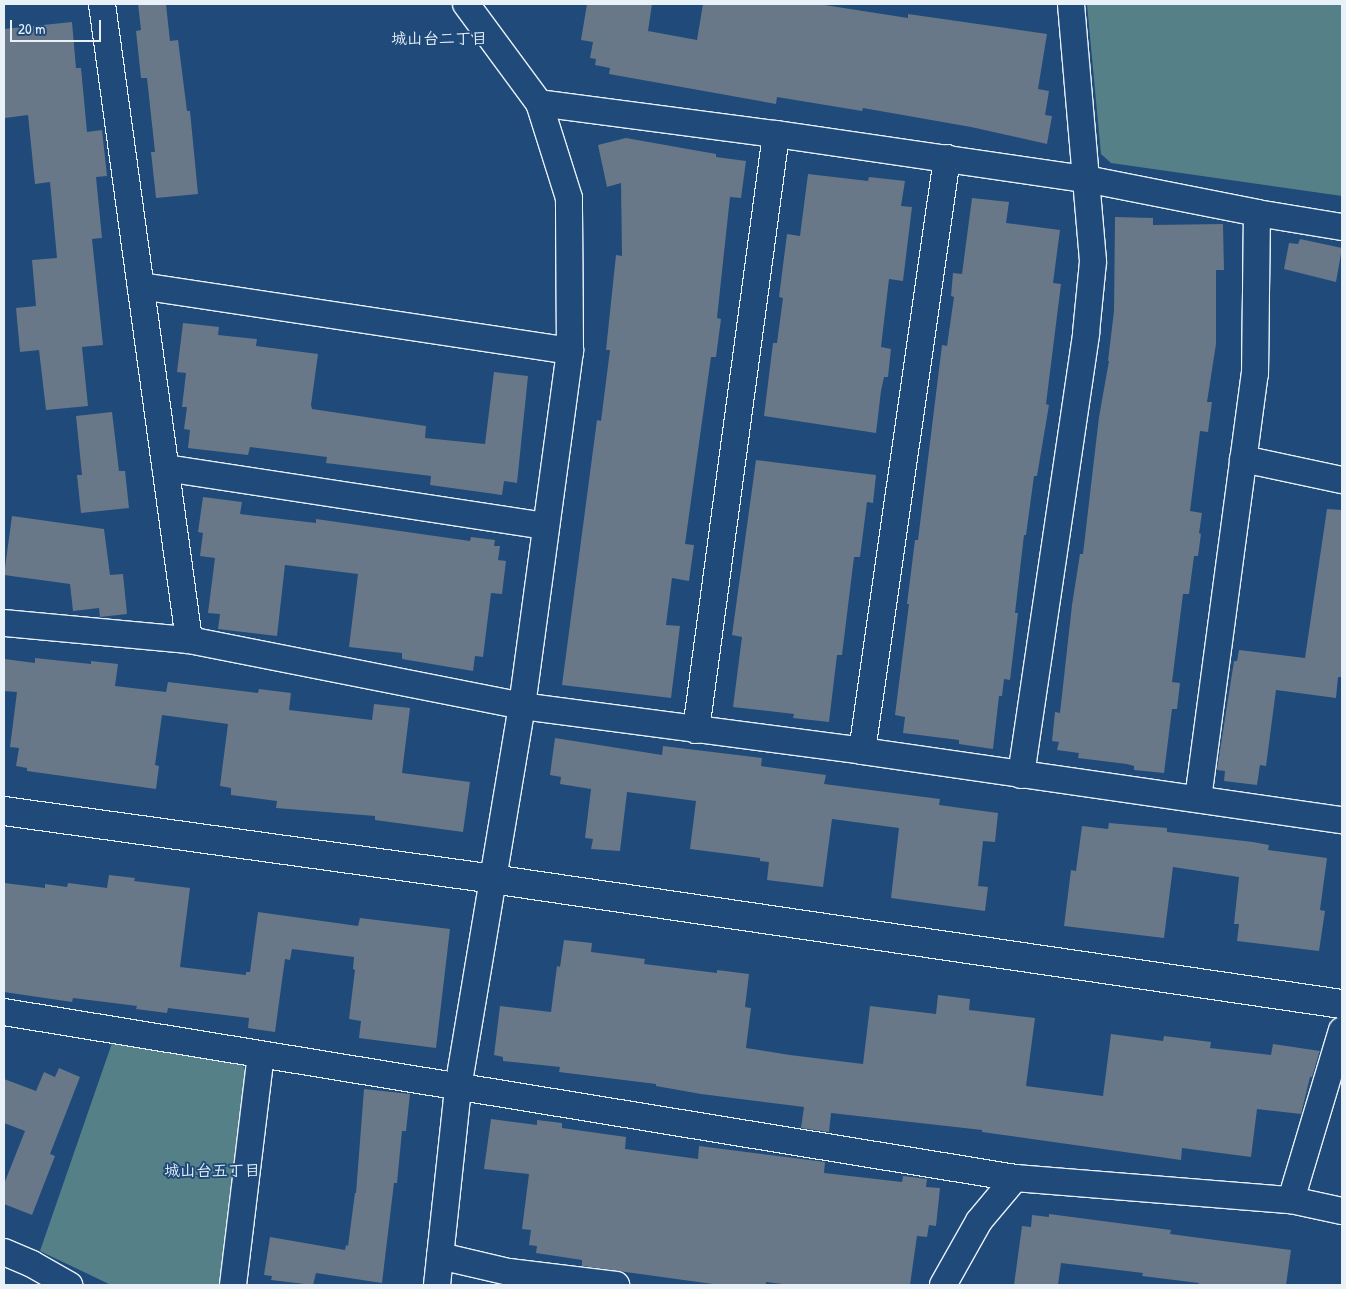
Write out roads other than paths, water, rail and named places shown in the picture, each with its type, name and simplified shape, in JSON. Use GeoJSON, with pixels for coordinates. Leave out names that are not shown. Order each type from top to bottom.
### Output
{"type":"FeatureCollection","features":[{"type":"Feature","properties":{"kind":"street"},"geometry":{"type":"LineString","coordinates":[[102,4],[189,640]]}},
{"type":"Feature","properties":{"kind":"street"},"geometry":{"type":"LineString","coordinates":[[437,1285],[458,1088],[522,706],[570,351],[569,198],[539,103],[466,4]]}},
{"type":"Feature","properties":{"kind":"street"},"geometry":{"type":"LineString","coordinates":[[1021,775],[1086,333],[1093,261],[1072,4]]}},
{"type":"Feature","properties":{"kind":"street"},"geometry":{"type":"LineString","coordinates":[[539,103],[776,134],[1086,179],[1257,213],[1342,226]]}},
{"type":"Feature","properties":{"kind":"street"},"geometry":{"type":"LineString","coordinates":[[696,730],[776,134]]}},
{"type":"Feature","properties":{"kind":"street"},"geometry":{"type":"LineString","coordinates":[[862,752],[947,158]]}},
{"type":"Feature","properties":{"kind":"street"},"geometry":{"type":"LineString","coordinates":[[1198,799],[1255,374],[1257,213]]}},
{"type":"Feature","properties":{"kind":"street"},"geometry":{"type":"LineString","coordinates":[[141,286],[570,351]]}},
{"type":"Feature","properties":{"kind":"street"},"geometry":{"type":"LineString","coordinates":[[1243,459],[1342,480]]}},
{"type":"Feature","properties":{"kind":"street"},"geometry":{"type":"LineString","coordinates":[[166,468],[545,526]]}},
{"type":"Feature","properties":{"kind":"street"},"geometry":{"type":"LineString","coordinates":[[4,623],[189,640],[522,706],[1342,820]]}},
{"type":"Feature","properties":{"kind":"street"},"geometry":{"type":"LineString","coordinates":[[4,811],[492,879],[1342,1004]]}},
{"type":"Feature","properties":{"kind":"street"},"geometry":{"type":"LineString","coordinates":[[4,1012],[1015,1178],[1291,1200],[1342,1211]]}},
{"type":"Feature","properties":{"kind":"street"},"geometry":{"type":"LineString","coordinates":[[1291,1200],[1342,1030]]}},
{"type":"Feature","properties":{"kind":"street"},"geometry":{"type":"LineString","coordinates":[[233,1285],[261,1055]]}},
{"type":"Feature","properties":{"kind":"street"},"geometry":{"type":"LineString","coordinates":[[943,1285],[979,1221],[1015,1178]]}},
{"type":"Feature","properties":{"kind":"street"},"geometry":{"type":"LineString","coordinates":[[4,1252],[32,1264],[69,1285]]}},
{"type":"Feature","properties":{"kind":"street"},"geometry":{"type":"LineString","coordinates":[[440,1256],[509,1272],[616,1285]]}},
{"type":"Feature","properties":{"kind":"district","name":"城山台二丁目"},"geometry":{"type":"Point","coordinates":[439,38]}},
{"type":"Feature","properties":{"kind":"district","name":"城山台五丁目"},"geometry":{"type":"Point","coordinates":[212,1170]}}]}
